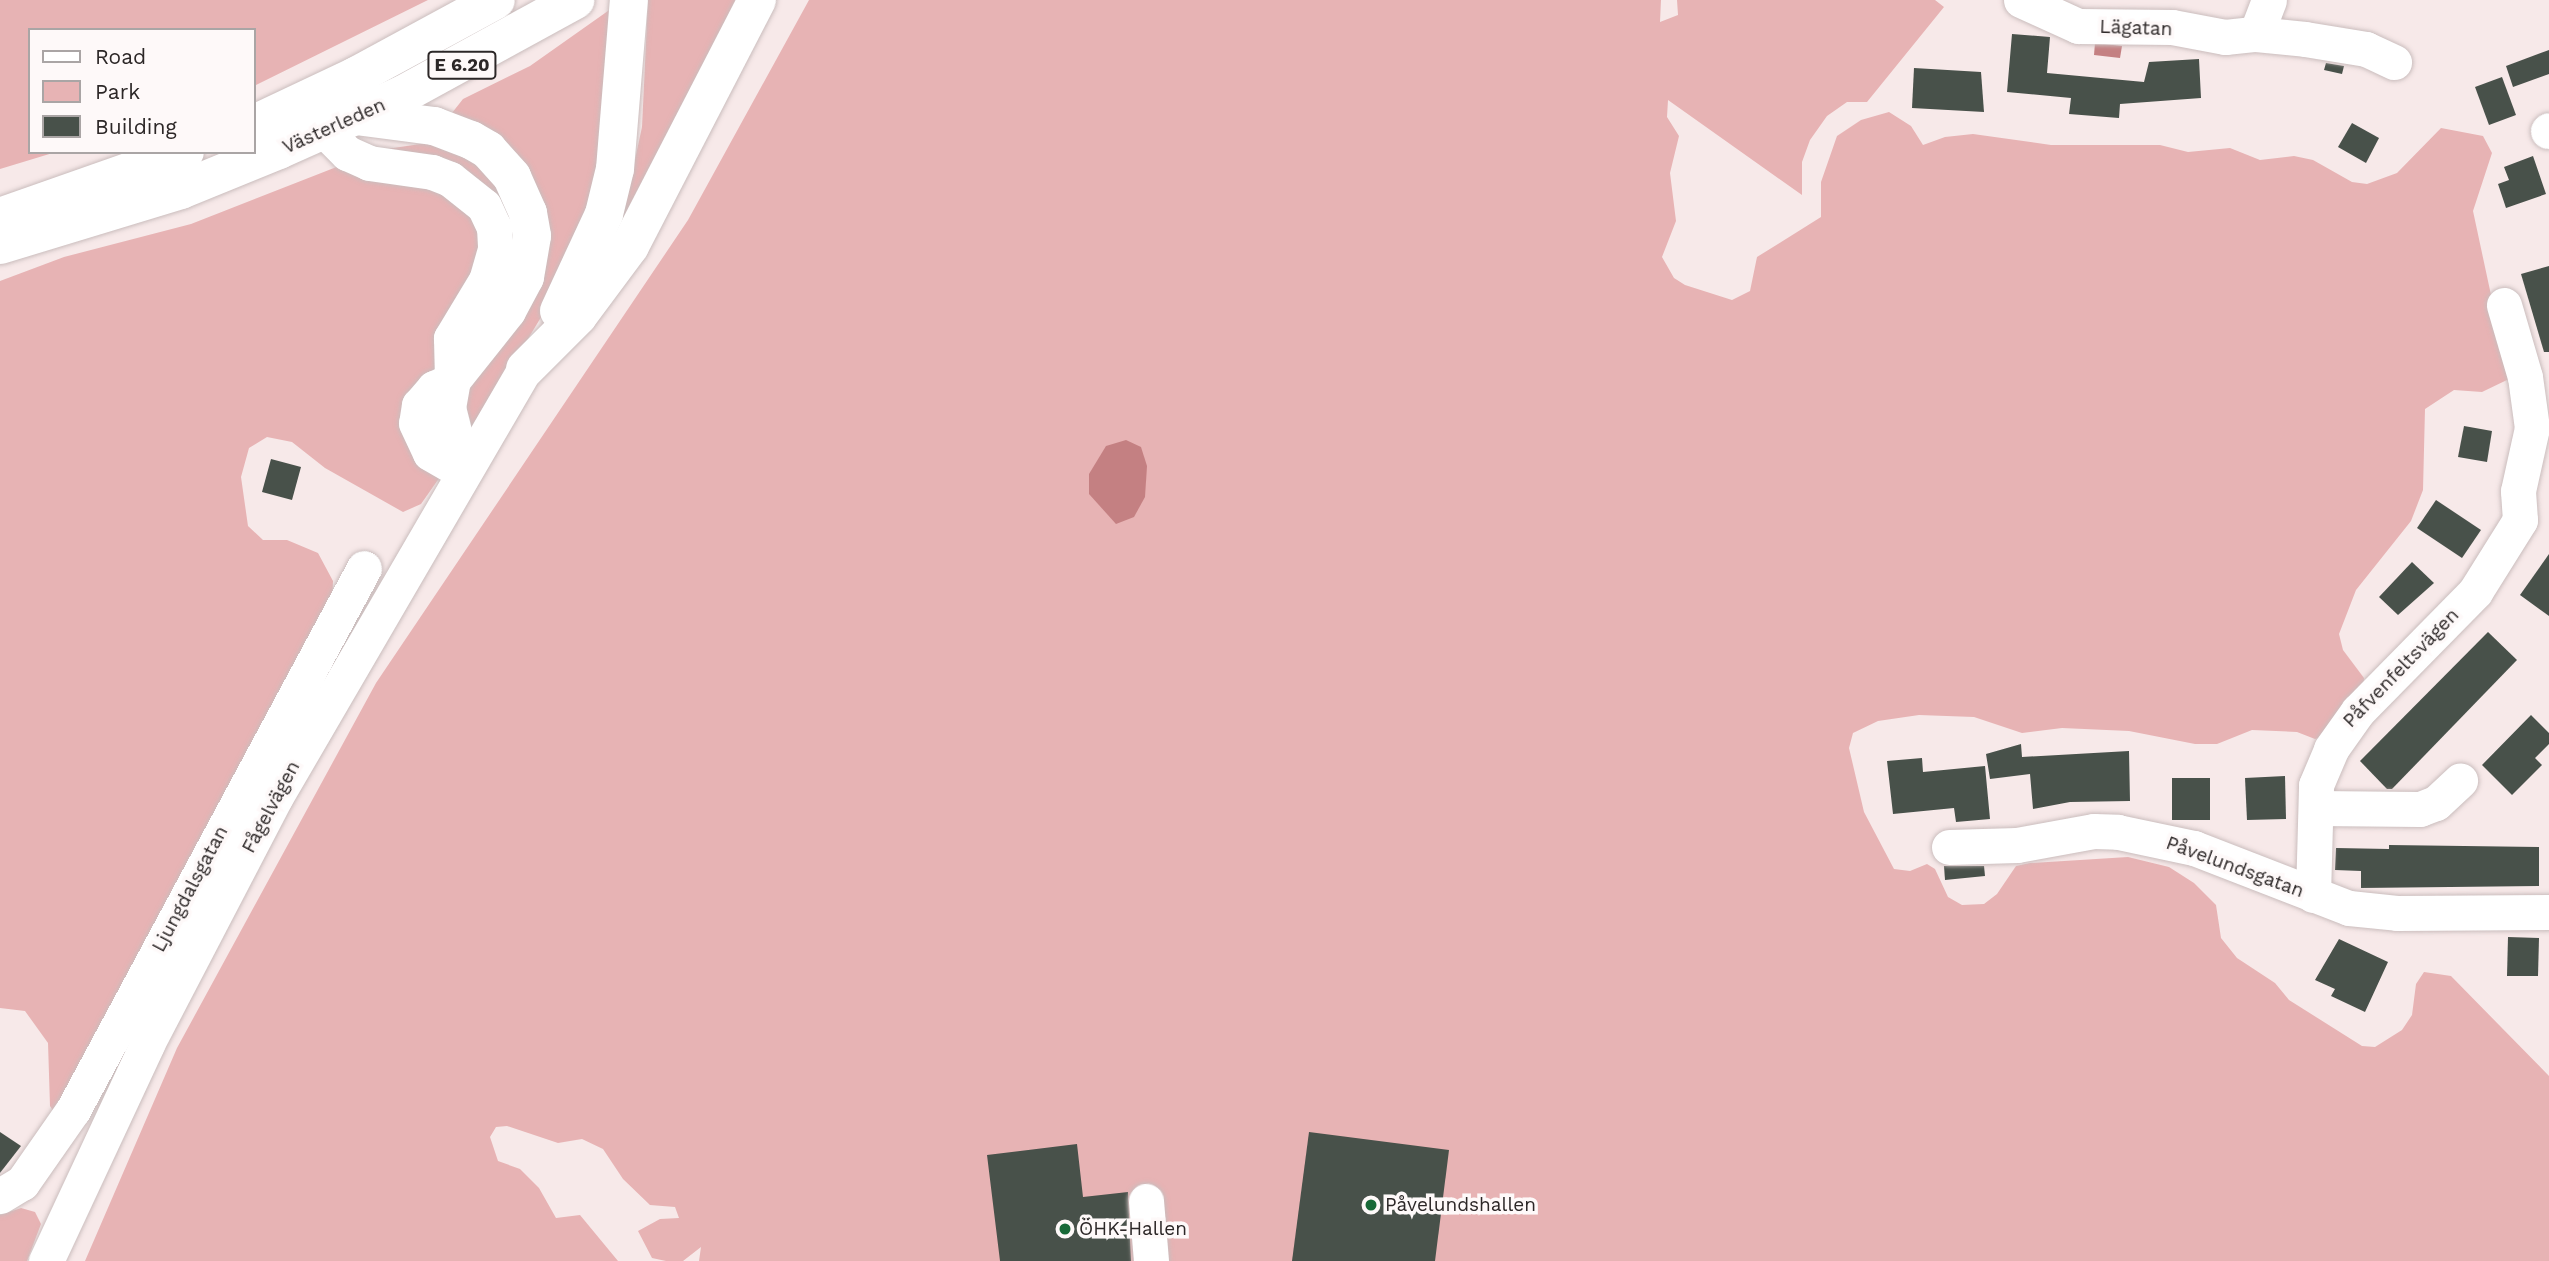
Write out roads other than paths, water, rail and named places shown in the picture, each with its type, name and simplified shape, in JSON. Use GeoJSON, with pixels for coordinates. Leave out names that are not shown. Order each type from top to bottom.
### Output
{"type":"FeatureCollection","features":[{"type":"Feature","properties":{"kind":"highway","name":"Västerleden"},"geometry":{"type":"LineString","coordinates":[[256,123],[366,71],[496,0]]}},
{"type":"Feature","properties":{"kind":"highway","name":"Västerleden"},"geometry":{"type":"LineString","coordinates":[[0,245],[181,190],[340,123],[476,57],[575,0]]}},
{"type":"Feature","properties":{"kind":"highway"},"geometry":{"type":"LineString","coordinates":[[525,369],[578,316],[630,246],[757,0]]}},
{"type":"Feature","properties":{"kind":"highway"},"geometry":{"type":"LineString","coordinates":[[525,369],[573,286],[604,214],[620,126],[628,11]]}},
{"type":"Feature","properties":{"kind":"highway"},"geometry":{"type":"LineString","coordinates":[[340,123],[434,126],[464,136],[488,150],[522,193],[532,236],[525,277],[507,311],[451,366],[447,408],[463,472]]}},
{"type":"Feature","properties":{"kind":"highway"},"geometry":{"type":"LineString","coordinates":[[0,216],[179,154]]}},
{"type":"Feature","properties":{"kind":"street","name":"Lägatan"},"geometry":{"type":"LineString","coordinates":[[2021,0],[2078,26],[2172,27],[2225,37],[2256,34],[2366,49],[2394,62]]}},
{"type":"Feature","properties":{"kind":"street"},"geometry":{"type":"LineString","coordinates":[[2256,34],[2269,0]]}},
{"type":"Feature","properties":{"kind":"street","name":"Påfvenfeltsvägen"},"geometry":{"type":"LineString","coordinates":[[2313,895],[2320,770],[2339,734],[2421,643],[2475,592],[2535,520],[2518,491],[2532,428],[2528,393],[2504,305]]}},
{"type":"Feature","properties":{"kind":"street"},"geometry":{"type":"LineString","coordinates":[[451,366],[419,405],[416,424],[421,442],[429,453],[463,472]]}},
{"type":"Feature","properties":{"kind":"street","name":"Fågelvägen"},"geometry":{"type":"LineString","coordinates":[[46,1261],[147,1044],[275,798],[525,369]]}},
{"type":"Feature","properties":{"kind":"street","name":"Ljungdalsgatan"},"geometry":{"type":"LineString","coordinates":[[0,1196],[22,1183],[73,1110],[364,568]]}},
{"type":"Feature","properties":{"kind":"street"},"geometry":{"type":"LineString","coordinates":[[2316,808],[2420,808],[2436,803],[2460,781]]}},
{"type":"Feature","properties":{"kind":"street","name":"Påvelundsgatan"},"geometry":{"type":"LineString","coordinates":[[1949,847],[2017,845],[2094,831],[2118,832],[2194,848],[2313,895]]}},
{"type":"Feature","properties":{"kind":"street"},"geometry":{"type":"LineString","coordinates":[[2313,895],[2349,908],[2382,912],[2549,912]]}},
{"type":"Feature","properties":{"kind":"street"},"geometry":{"type":"LineString","coordinates":[[1146,1201],[1151,1261]]}},
{"type":"Feature","properties":{"kind":"place","name":"Påvelundshallen"},"geometry":{"type":"Point","coordinates":[1371,1205]}},
{"type":"Feature","properties":{"kind":"place","name":"ÖHK-Hallen"},"geometry":{"type":"Point","coordinates":[1065,1229]}}]}
